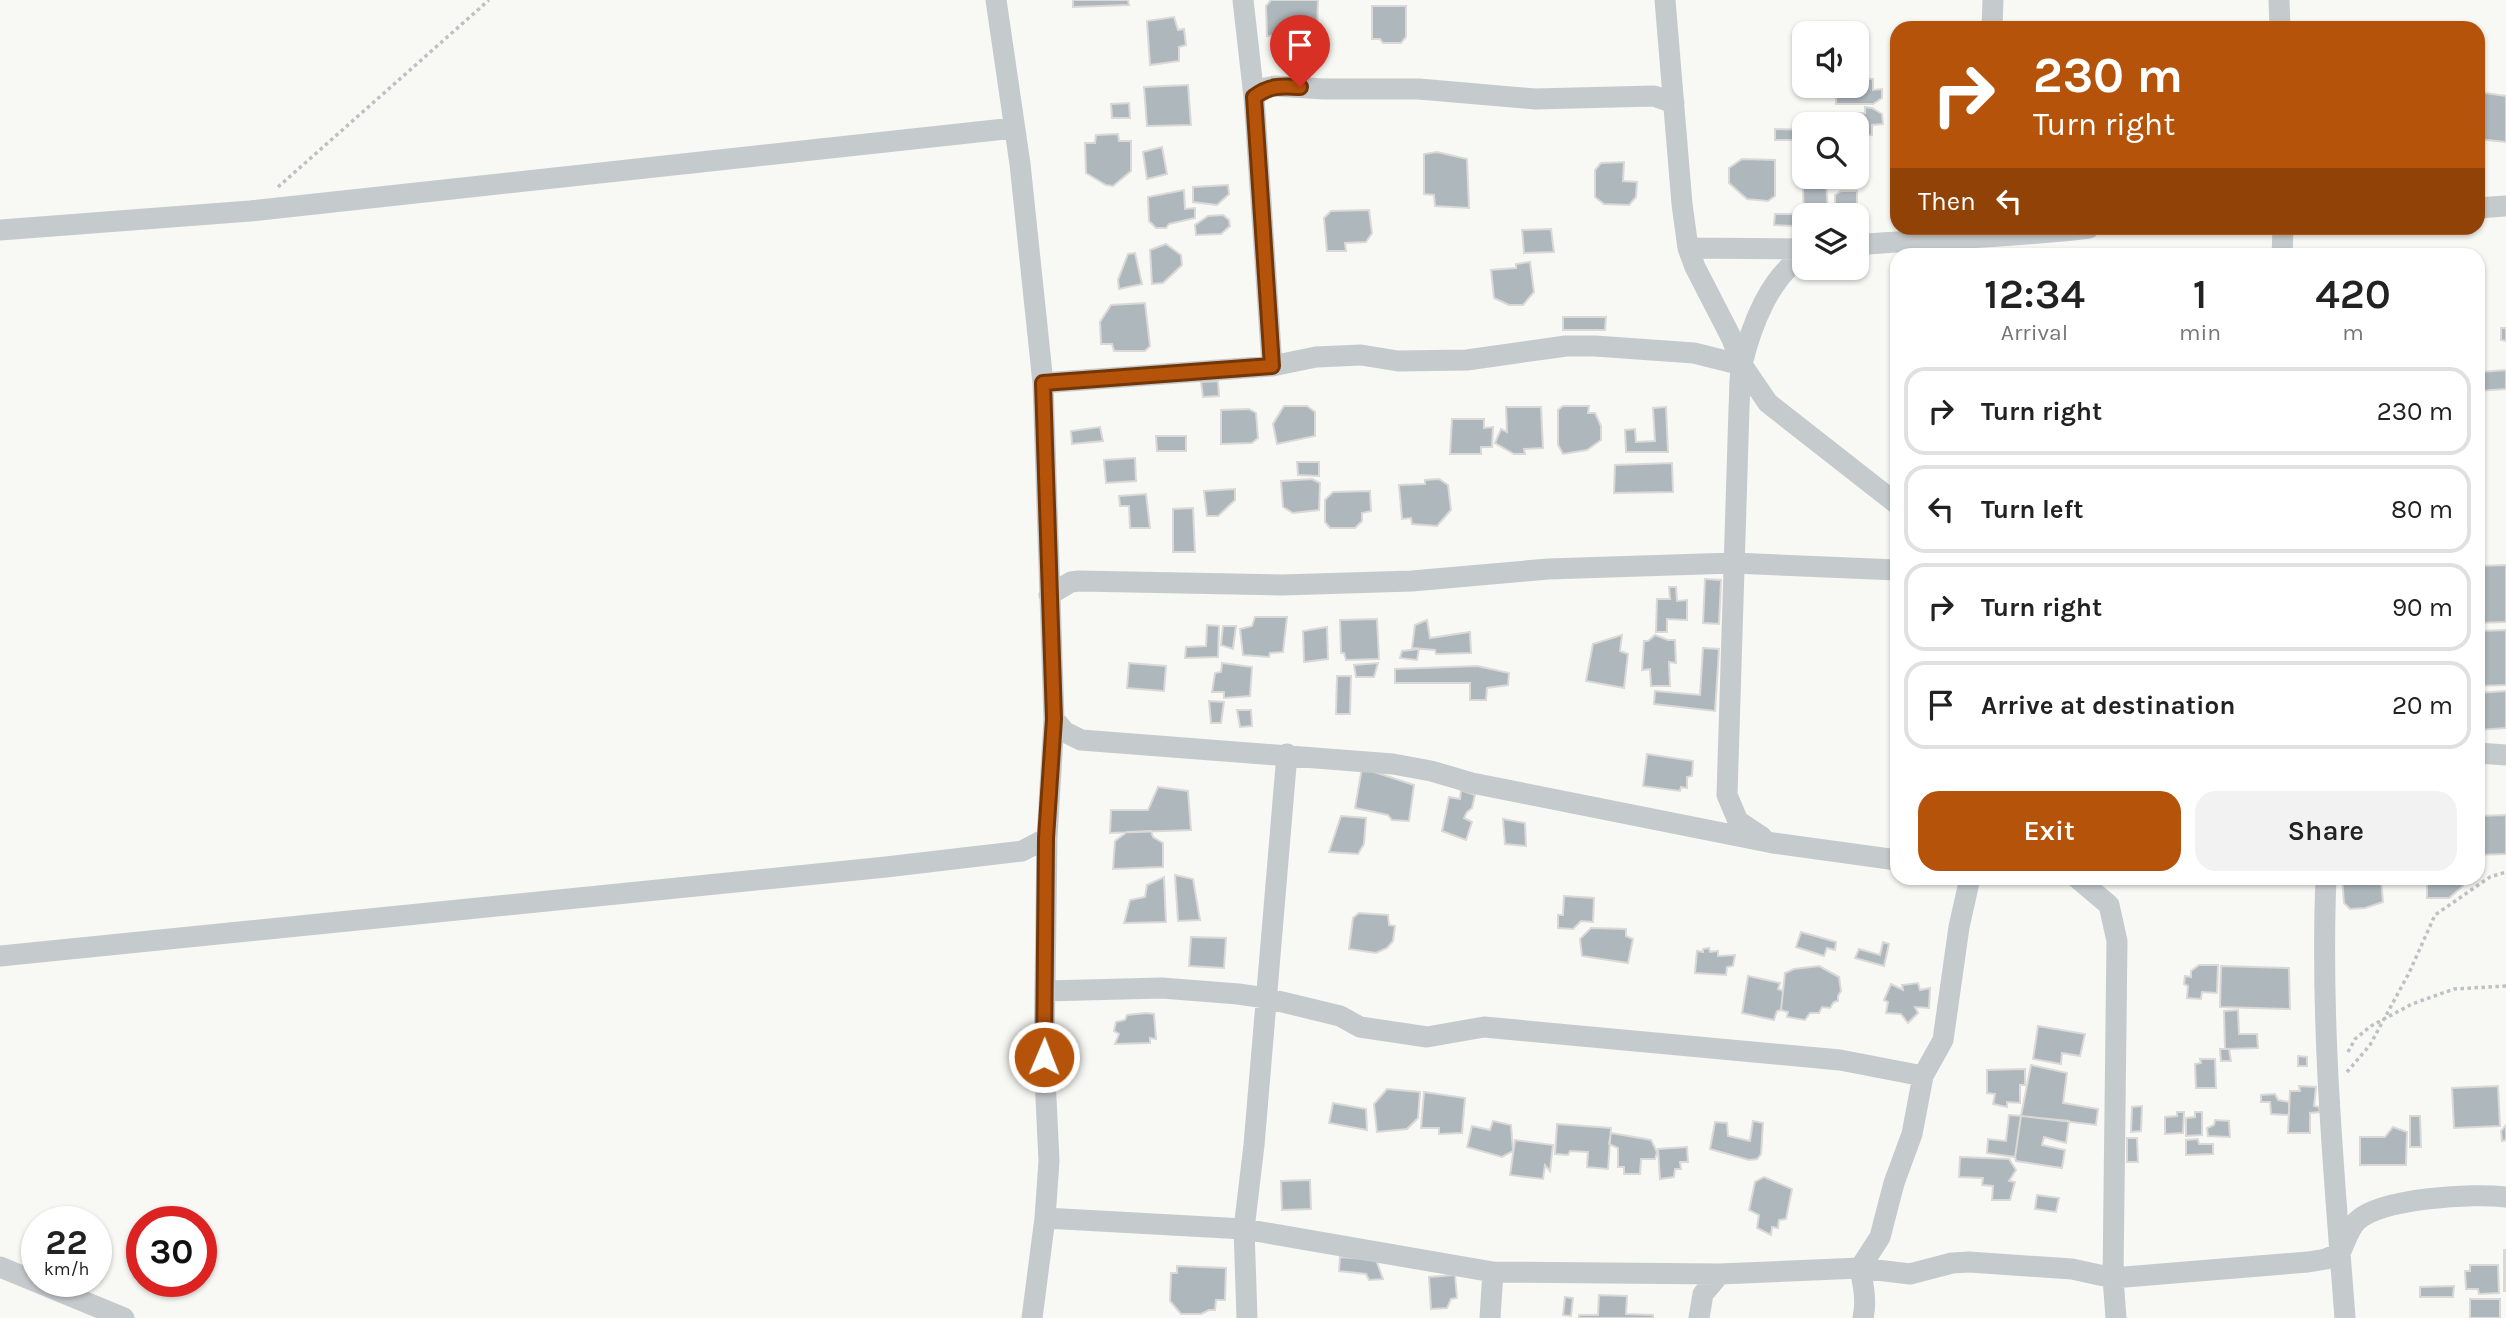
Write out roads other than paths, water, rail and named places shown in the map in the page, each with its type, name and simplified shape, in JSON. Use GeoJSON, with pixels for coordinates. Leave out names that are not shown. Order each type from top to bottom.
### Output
{"type":"FeatureCollection","features":[{"type":"Feature","properties":{"kind":"street"},"geometry":{"type":"LineString","coordinates":[[996,0],[1014,128],[1043,383],[1054,719],[1046,838],[1044,1057],[1048,1161],[1045,1218],[1032,1318]]}},
{"type":"Feature","properties":{"kind":"street"},"geometry":{"type":"LineString","coordinates":[[1243,0],[1254,97],[1272,366]]}},
{"type":"Feature","properties":{"kind":"street"},"geometry":{"type":"LineString","coordinates":[[1665,0],[1682,204],[1688,248],[1702,282],[1732,339],[1742,365],[1768,402],[1890,498]]}},
{"type":"Feature","properties":{"kind":"street"},"geometry":{"type":"LineString","coordinates":[[1992,21],[1993,0]]}},
{"type":"Feature","properties":{"kind":"street"},"geometry":{"type":"LineString","coordinates":[[2279,0],[2280,21]]}},
{"type":"Feature","properties":{"kind":"street"},"geometry":{"type":"LineString","coordinates":[[1254,97],[1265,88],[1275,86],[1419,89],[1535,99],[1654,96],[1674,103]]}},
{"type":"Feature","properties":{"kind":"street"},"geometry":{"type":"LineString","coordinates":[[0,230],[250,211],[1014,128]]}},
{"type":"Feature","properties":{"kind":"street"},"geometry":{"type":"LineString","coordinates":[[2485,208],[2506,206]]}},
{"type":"Feature","properties":{"kind":"street"},"geometry":{"type":"LineString","coordinates":[[1869,243],[1932,235]]}},
{"type":"Feature","properties":{"kind":"street"},"geometry":{"type":"LineString","coordinates":[[1688,248],[1792,249]]}},
{"type":"Feature","properties":{"kind":"street"},"geometry":{"type":"LineString","coordinates":[[1773,844],[1738,821],[1727,795],[1733,563],[1742,365],[1762,305],[1782,273],[1792,265]]}},
{"type":"Feature","properties":{"kind":"street"},"geometry":{"type":"LineString","coordinates":[[1043,383],[1272,366],[1316,357],[1362,355],[1398,361],[1467,360],[1566,346],[1694,354],[1742,365]]}},
{"type":"Feature","properties":{"kind":"street"},"geometry":{"type":"LineString","coordinates":[[1049,595],[1070,582],[1079,581],[1295,585],[1412,581],[1548,569],[1733,563],[1890,569]]}},
{"type":"Feature","properties":{"kind":"street"},"geometry":{"type":"LineString","coordinates":[[1054,719],[1065,732],[1081,740],[1393,764],[1472,783],[1773,844],[1890,859]]}},
{"type":"Feature","properties":{"kind":"street"},"geometry":{"type":"LineString","coordinates":[[1247,1318],[1244,1229],[1287,754]]}},
{"type":"Feature","properties":{"kind":"street"},"geometry":{"type":"LineString","coordinates":[[2485,754],[2506,755]]}},
{"type":"Feature","properties":{"kind":"street"},"geometry":{"type":"LineString","coordinates":[[0,956],[886,867],[1022,851],[1046,838]]}},
{"type":"Feature","properties":{"kind":"street"},"geometry":{"type":"LineString","coordinates":[[1863,1318],[1865,1299],[1860,1268],[1880,1237],[1894,1183],[1912,1134],[1923,1076],[1943,1040],[1959,927],[1968,885]]}},
{"type":"Feature","properties":{"kind":"street"},"geometry":{"type":"LineString","coordinates":[[2085,885],[2109,905],[2117,941],[2113,1278],[2116,1318]]}},
{"type":"Feature","properties":{"kind":"street"},"geometry":{"type":"LineString","coordinates":[[2326,885],[2324,987],[2328,1096],[2344,1318]]}},
{"type":"Feature","properties":{"kind":"street"},"geometry":{"type":"LineString","coordinates":[[1045,990],[1162,988],[1266,998],[1340,1016],[1360,1027],[1427,1037],[1484,1027],[1497,1028],[1840,1060],[1923,1076]]}},
{"type":"Feature","properties":{"kind":"street"},"geometry":{"type":"LineString","coordinates":[[1045,1218],[1244,1229],[1493,1272],[1720,1273],[1860,1268],[1910,1274],[1952,1263],[1997,1262],[2072,1269],[2113,1278],[2326,1259],[2340,1253],[2355,1222],[2382,1207],[2450,1197],[2488,1195],[2506,1198]]}},
{"type":"Feature","properties":{"kind":"street"},"geometry":{"type":"LineString","coordinates":[[0,1267],[124,1318]]}},
{"type":"Feature","properties":{"kind":"street"},"geometry":{"type":"LineString","coordinates":[[1490,1318],[1493,1272]]}},
{"type":"Feature","properties":{"kind":"street"},"geometry":{"type":"LineString","coordinates":[[1699,1318],[1703,1294],[1720,1273]]}}]}
